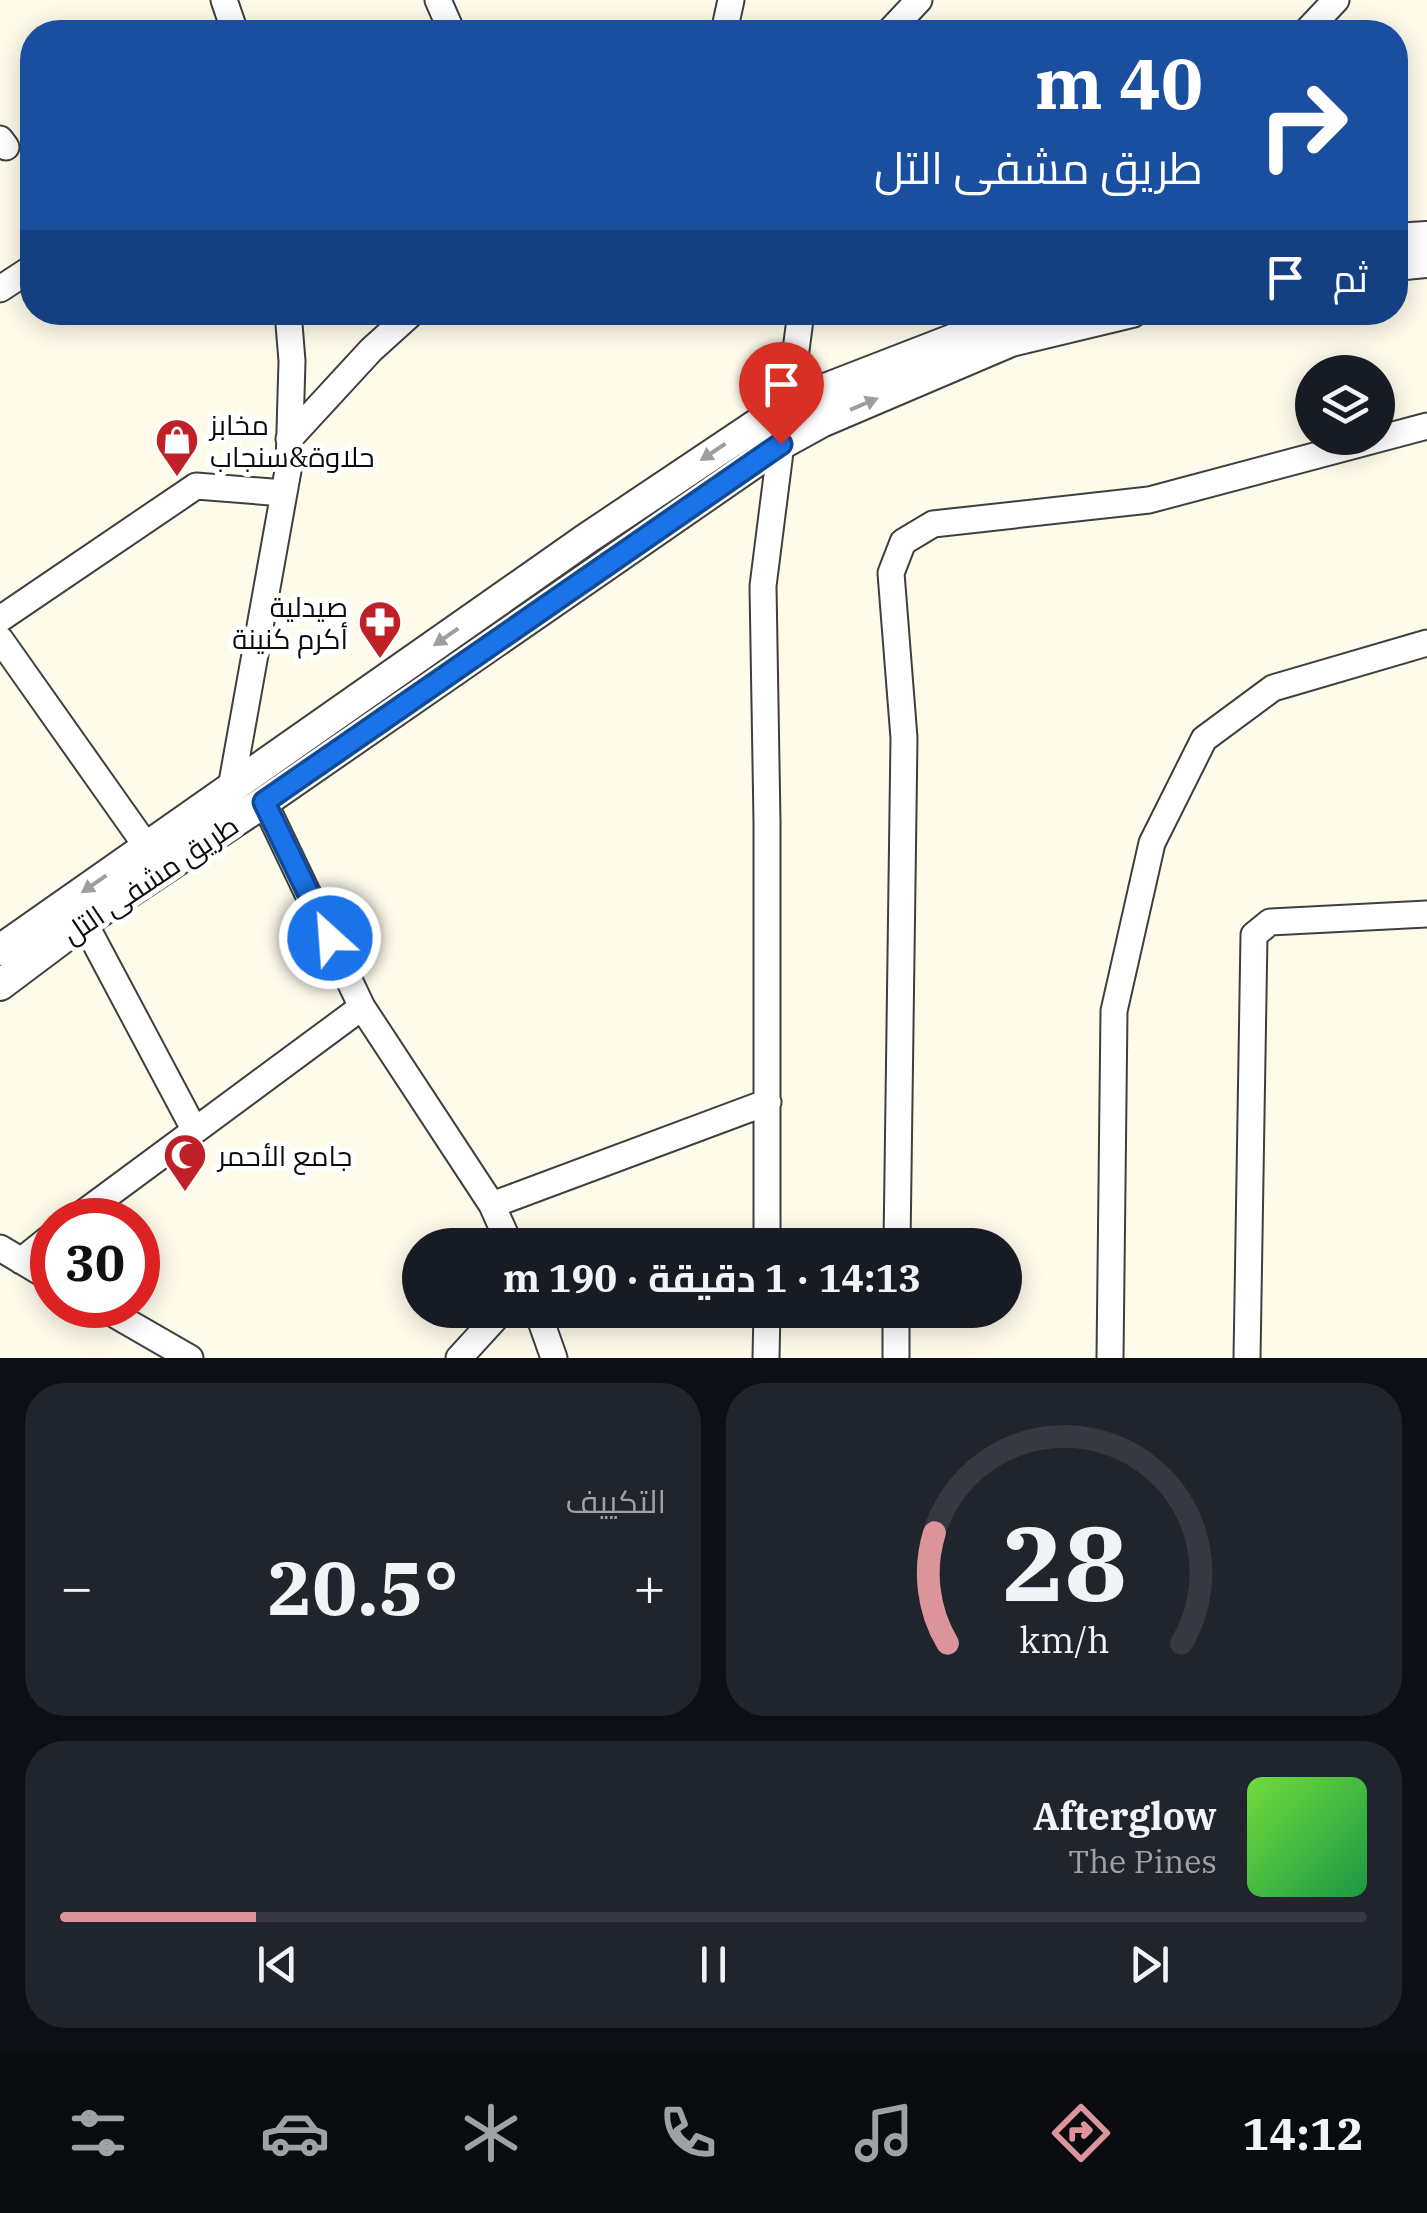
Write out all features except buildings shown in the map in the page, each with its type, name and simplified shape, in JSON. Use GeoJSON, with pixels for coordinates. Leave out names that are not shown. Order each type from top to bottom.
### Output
{"type":"FeatureCollection","features":[{"type":"Feature","properties":{"kind":"street"},"geometry":{"type":"LineString","coordinates":[[900,20],[919,0]]}},
{"type":"Feature","properties":{"kind":"street"},"geometry":{"type":"LineString","coordinates":[[1317,20],[1336,0]]}},
{"type":"Feature","properties":{"kind":"street"},"geometry":{"type":"LineString","coordinates":[[230,788],[290,465],[289,325]]}},
{"type":"Feature","properties":{"kind":"street"},"geometry":{"type":"LineString","coordinates":[[288,439],[399,325]]}},
{"type":"Feature","properties":{"kind":"street"},"geometry":{"type":"LineString","coordinates":[[789,403],[799,325]]}},
{"type":"Feature","properties":{"kind":"street","name":"طريق مشفى التل"},"geometry":{"type":"LineString","coordinates":[[0,950],[601,528],[789,403],[990,325]]}},
{"type":"Feature","properties":{"kind":"street","name":"طريق مشفى التل"},"geometry":{"type":"LineString","coordinates":[[0,985],[84,922],[781,444],[821,422],[1011,342],[1080,325]]}},
{"type":"Feature","properties":{"kind":"street"},"geometry":{"type":"LineString","coordinates":[[897,1228],[904,738],[891,573],[903,542],[933,524],[1149,500],[1427,426]]}},
{"type":"Feature","properties":{"kind":"street"},"geometry":{"type":"LineString","coordinates":[[767,1228],[762,586],[781,444]]}},
{"type":"Feature","properties":{"kind":"street"},"geometry":{"type":"LineString","coordinates":[[0,619],[196,486],[284,493]]}},
{"type":"Feature","properties":{"kind":"street"},"geometry":{"type":"LineString","coordinates":[[0,640],[148,846]]}},
{"type":"Feature","properties":{"kind":"street"},"geometry":{"type":"LineString","coordinates":[[1110,1358],[1114,1011],[1152,842],[1204,739],[1273,688],[1427,643]]}},
{"type":"Feature","properties":{"kind":"street"},"geometry":{"type":"LineString","coordinates":[[264,802],[362,1006],[492,1205],[502,1228]]}},
{"type":"Feature","properties":{"kind":"street"},"geometry":{"type":"LineString","coordinates":[[1247,1358],[1254,936],[1270,922],[1427,914]]}},
{"type":"Feature","properties":{"kind":"street"},"geometry":{"type":"LineString","coordinates":[[84,922],[194,1129]]}},
{"type":"Feature","properties":{"kind":"street"},"geometry":{"type":"LineString","coordinates":[[103,1198],[362,1006]]}},
{"type":"Feature","properties":{"kind":"street"},"geometry":{"type":"LineString","coordinates":[[492,1205],[768,1102]]}},
{"type":"Feature","properties":{"kind":"street"},"geometry":{"type":"LineString","coordinates":[[138,1328],[190,1358]]}},
{"type":"Feature","properties":{"kind":"street"},"geometry":{"type":"LineString","coordinates":[[459,1358],[486,1328]]}},
{"type":"Feature","properties":{"kind":"street"},"geometry":{"type":"LineString","coordinates":[[543,1328],[554,1358]]}},
{"type":"Feature","properties":{"kind":"street"},"geometry":{"type":"LineString","coordinates":[[766,1328],[766,1358]]}},
{"type":"Feature","properties":{"kind":"street"},"geometry":{"type":"LineString","coordinates":[[896,1328],[896,1358]]}},
{"type":"Feature","properties":{"kind":"place","name":"مخابز حلاوة&سنجاب"},"geometry":{"type":"Point","coordinates":[177,478]}},
{"type":"Feature","properties":{"kind":"place","name":"صيدلية أكرم كنينة"},"geometry":{"type":"Point","coordinates":[380,660]}},
{"type":"Feature","properties":{"kind":"place","name":"جامع الأحمر"},"geometry":{"type":"Point","coordinates":[185,1193]}},
{"type":"Feature","properties":{"kind":"route"},"geometry":{"type":"LineString","coordinates":[[330,938],[264,802],[781,444]]}}]}
